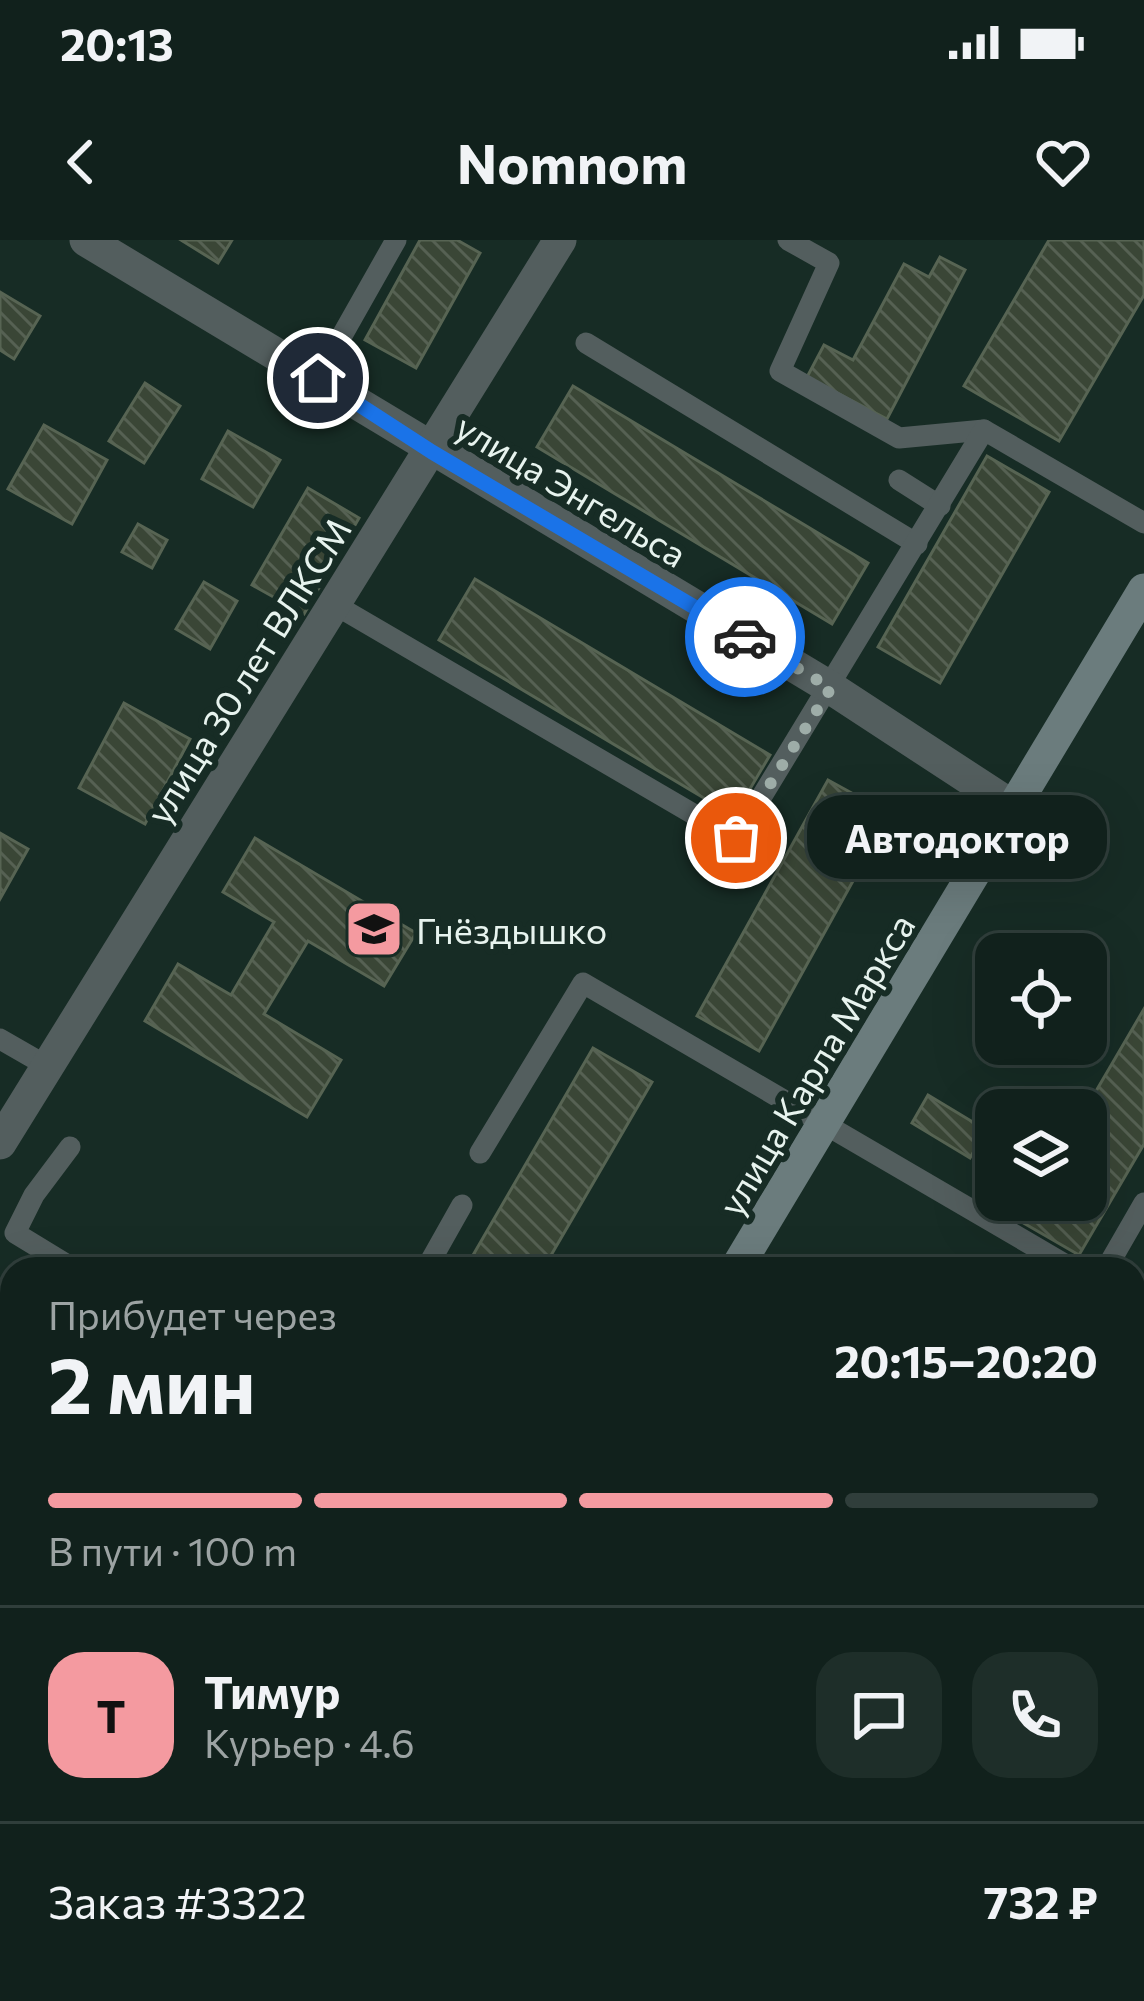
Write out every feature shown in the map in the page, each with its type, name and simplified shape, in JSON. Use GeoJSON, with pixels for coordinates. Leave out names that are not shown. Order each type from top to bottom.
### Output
{"type":"FeatureCollection","features":[{"type":"Feature","properties":{"kind":"main road","name":"улица Карла Маркса"},"geometry":{"type":"LineString","coordinates":[[744,1257],[1144,590]]}},
{"type":"Feature","properties":{"kind":"street","name":"улица Энгельса"},"geometry":{"type":"LineString","coordinates":[[86,240],[831,688],[1016,808]]}},
{"type":"Feature","properties":{"kind":"street","name":"улица 30 лет ВЛКСМ"},"geometry":{"type":"LineString","coordinates":[[0,1143],[560,240]]}},
{"type":"Feature","properties":{"kind":"lane"},"geometry":{"type":"LineString","coordinates":[[318,378],[396,240]]}},
{"type":"Feature","properties":{"kind":"lane"},"geometry":{"type":"LineString","coordinates":[[788,240],[829,262],[780,371],[898,438],[984,430],[1144,523]]}},
{"type":"Feature","properties":{"kind":"lane"},"geometry":{"type":"LineString","coordinates":[[586,343],[917,544]]}},
{"type":"Feature","properties":{"kind":"lane"},"geometry":{"type":"LineString","coordinates":[[332,603],[736,838],[984,430]]}},
{"type":"Feature","properties":{"kind":"lane"},"geometry":{"type":"LineString","coordinates":[[899,481],[940,506]]}},
{"type":"Feature","properties":{"kind":"lane"},"geometry":{"type":"LineString","coordinates":[[480,1153],[583,983],[1052,1257]]}},
{"type":"Feature","properties":{"kind":"lane"},"geometry":{"type":"LineString","coordinates":[[0,1039],[47,1066]]}},
{"type":"Feature","properties":{"kind":"lane"},"geometry":{"type":"LineString","coordinates":[[54,1257],[15,1233],[34,1195],[70,1147]]}},
{"type":"Feature","properties":{"kind":"lane"},"geometry":{"type":"LineString","coordinates":[[1113,1257],[1144,1203]]}},
{"type":"Feature","properties":{"kind":"lane"},"geometry":{"type":"LineString","coordinates":[[433,1257],[462,1205]]}},
{"type":"Feature","properties":{"kind":"building"},"geometry":{"type":"Polygon","coordinates":[[[181,240],[232,240],[218,263],[181,240]]]}},
{"type":"Feature","properties":{"kind":"building"},"geometry":{"type":"Polygon","coordinates":[[[420,240],[457,240],[480,253],[416,368],[365,340],[420,240]]]}},
{"type":"Feature","properties":{"kind":"building"},"geometry":{"type":"Polygon","coordinates":[[[1049,240],[1144,240],[1144,295],[1059,441],[964,386],[1049,240]]]}},
{"type":"Feature","properties":{"kind":"building"},"geometry":{"type":"Polygon","coordinates":[[[940,257],[965,270],[887,419],[807,377],[824,345],[853,360],[904,264],[929,277],[940,257]]]}},
{"type":"Feature","properties":{"kind":"building"},"geometry":{"type":"Polygon","coordinates":[[[0,292],[40,316],[14,359],[0,350],[0,292]]]}},
{"type":"Feature","properties":{"kind":"building"},"geometry":{"type":"Polygon","coordinates":[[[145,383],[180,406],[144,463],[109,441],[145,383]]]}},
{"type":"Feature","properties":{"kind":"building"},"geometry":{"type":"Polygon","coordinates":[[[573,386],[868,563],[832,624],[537,447],[573,386]]]}},
{"type":"Feature","properties":{"kind":"building"},"geometry":{"type":"Polygon","coordinates":[[[44,425],[107,460],[72,524],[8,489],[44,425]]]}},
{"type":"Feature","properties":{"kind":"building"},"geometry":{"type":"Polygon","coordinates":[[[228,431],[280,460],[253,507],[202,479],[228,431]]]}},
{"type":"Feature","properties":{"kind":"building"},"geometry":{"type":"Polygon","coordinates":[[[987,456],[1049,492],[940,683],[878,647],[987,456]]]}},
{"type":"Feature","properties":{"kind":"building"},"geometry":{"type":"Polygon","coordinates":[[[308,488],[359,518],[304,614],[252,585],[308,488]]]}},
{"type":"Feature","properties":{"kind":"building"},"geometry":{"type":"Polygon","coordinates":[[[138,524],[167,540],[152,568],[122,552],[138,524]]]}},
{"type":"Feature","properties":{"kind":"building"},"geometry":{"type":"Polygon","coordinates":[[[475,579],[770,755],[734,816],[439,640],[475,579]]]}},
{"type":"Feature","properties":{"kind":"building"},"geometry":{"type":"Polygon","coordinates":[[[204,582],[237,601],[210,649],[176,629],[204,582]]]}},
{"type":"Feature","properties":{"kind":"building"},"geometry":{"type":"Polygon","coordinates":[[[124,703],[190,739],[145,824],[79,788],[124,703]]]}},
{"type":"Feature","properties":{"kind":"building"},"geometry":{"type":"Polygon","coordinates":[[[828,780],[890,814],[759,1051],[697,1016],[828,780]]]}},
{"type":"Feature","properties":{"kind":"building"},"geometry":{"type":"Polygon","coordinates":[[[0,833],[28,849],[0,899],[0,833]]]}},
{"type":"Feature","properties":{"kind":"building"},"geometry":{"type":"Polygon","coordinates":[[[255,838],[416,933],[384,986],[308,941],[264,1014],[341,1060],[307,1117],[145,1021],[178,964],[231,995],[274,922],[223,892],[255,838]]]}},
{"type":"Feature","properties":{"kind":"building"},"geometry":{"type":"Polygon","coordinates":[[[1144,1009],[1144,1144],[1107,1207],[1107,1089],[1097,1089],[1144,1009]]]}},
{"type":"Feature","properties":{"kind":"building"},"geometry":{"type":"Polygon","coordinates":[[[593,1048],[652,1082],[550,1257],[472,1257],[593,1048]]]}},
{"type":"Feature","properties":{"kind":"building"},"geometry":{"type":"Polygon","coordinates":[[[928,1095],[975,1123],[975,1149],[970,1158],[912,1123],[928,1095]]]}},
{"type":"Feature","properties":{"kind":"building"},"geometry":{"type":"Polygon","coordinates":[[[1020,1221],[1099,1221],[1079,1255],[1020,1221]]]}},
{"type":"Feature","properties":{"kind":"way so far"},"geometry":{"type":"LineString","coordinates":[[736,838],[831,688],[745,637]]}},
{"type":"Feature","properties":{"kind":"place","name":"Автодоктор"},"geometry":{"type":"Point","coordinates":[736,838]}},
{"type":"Feature","properties":{"kind":"place","name":"Гнёздышко"},"geometry":{"type":"Point","coordinates":[374,929]}},
{"type":"Feature","properties":{"kind":"route"},"geometry":{"type":"LineString","coordinates":[[318,378],[432,452],[745,637]]}}]}
